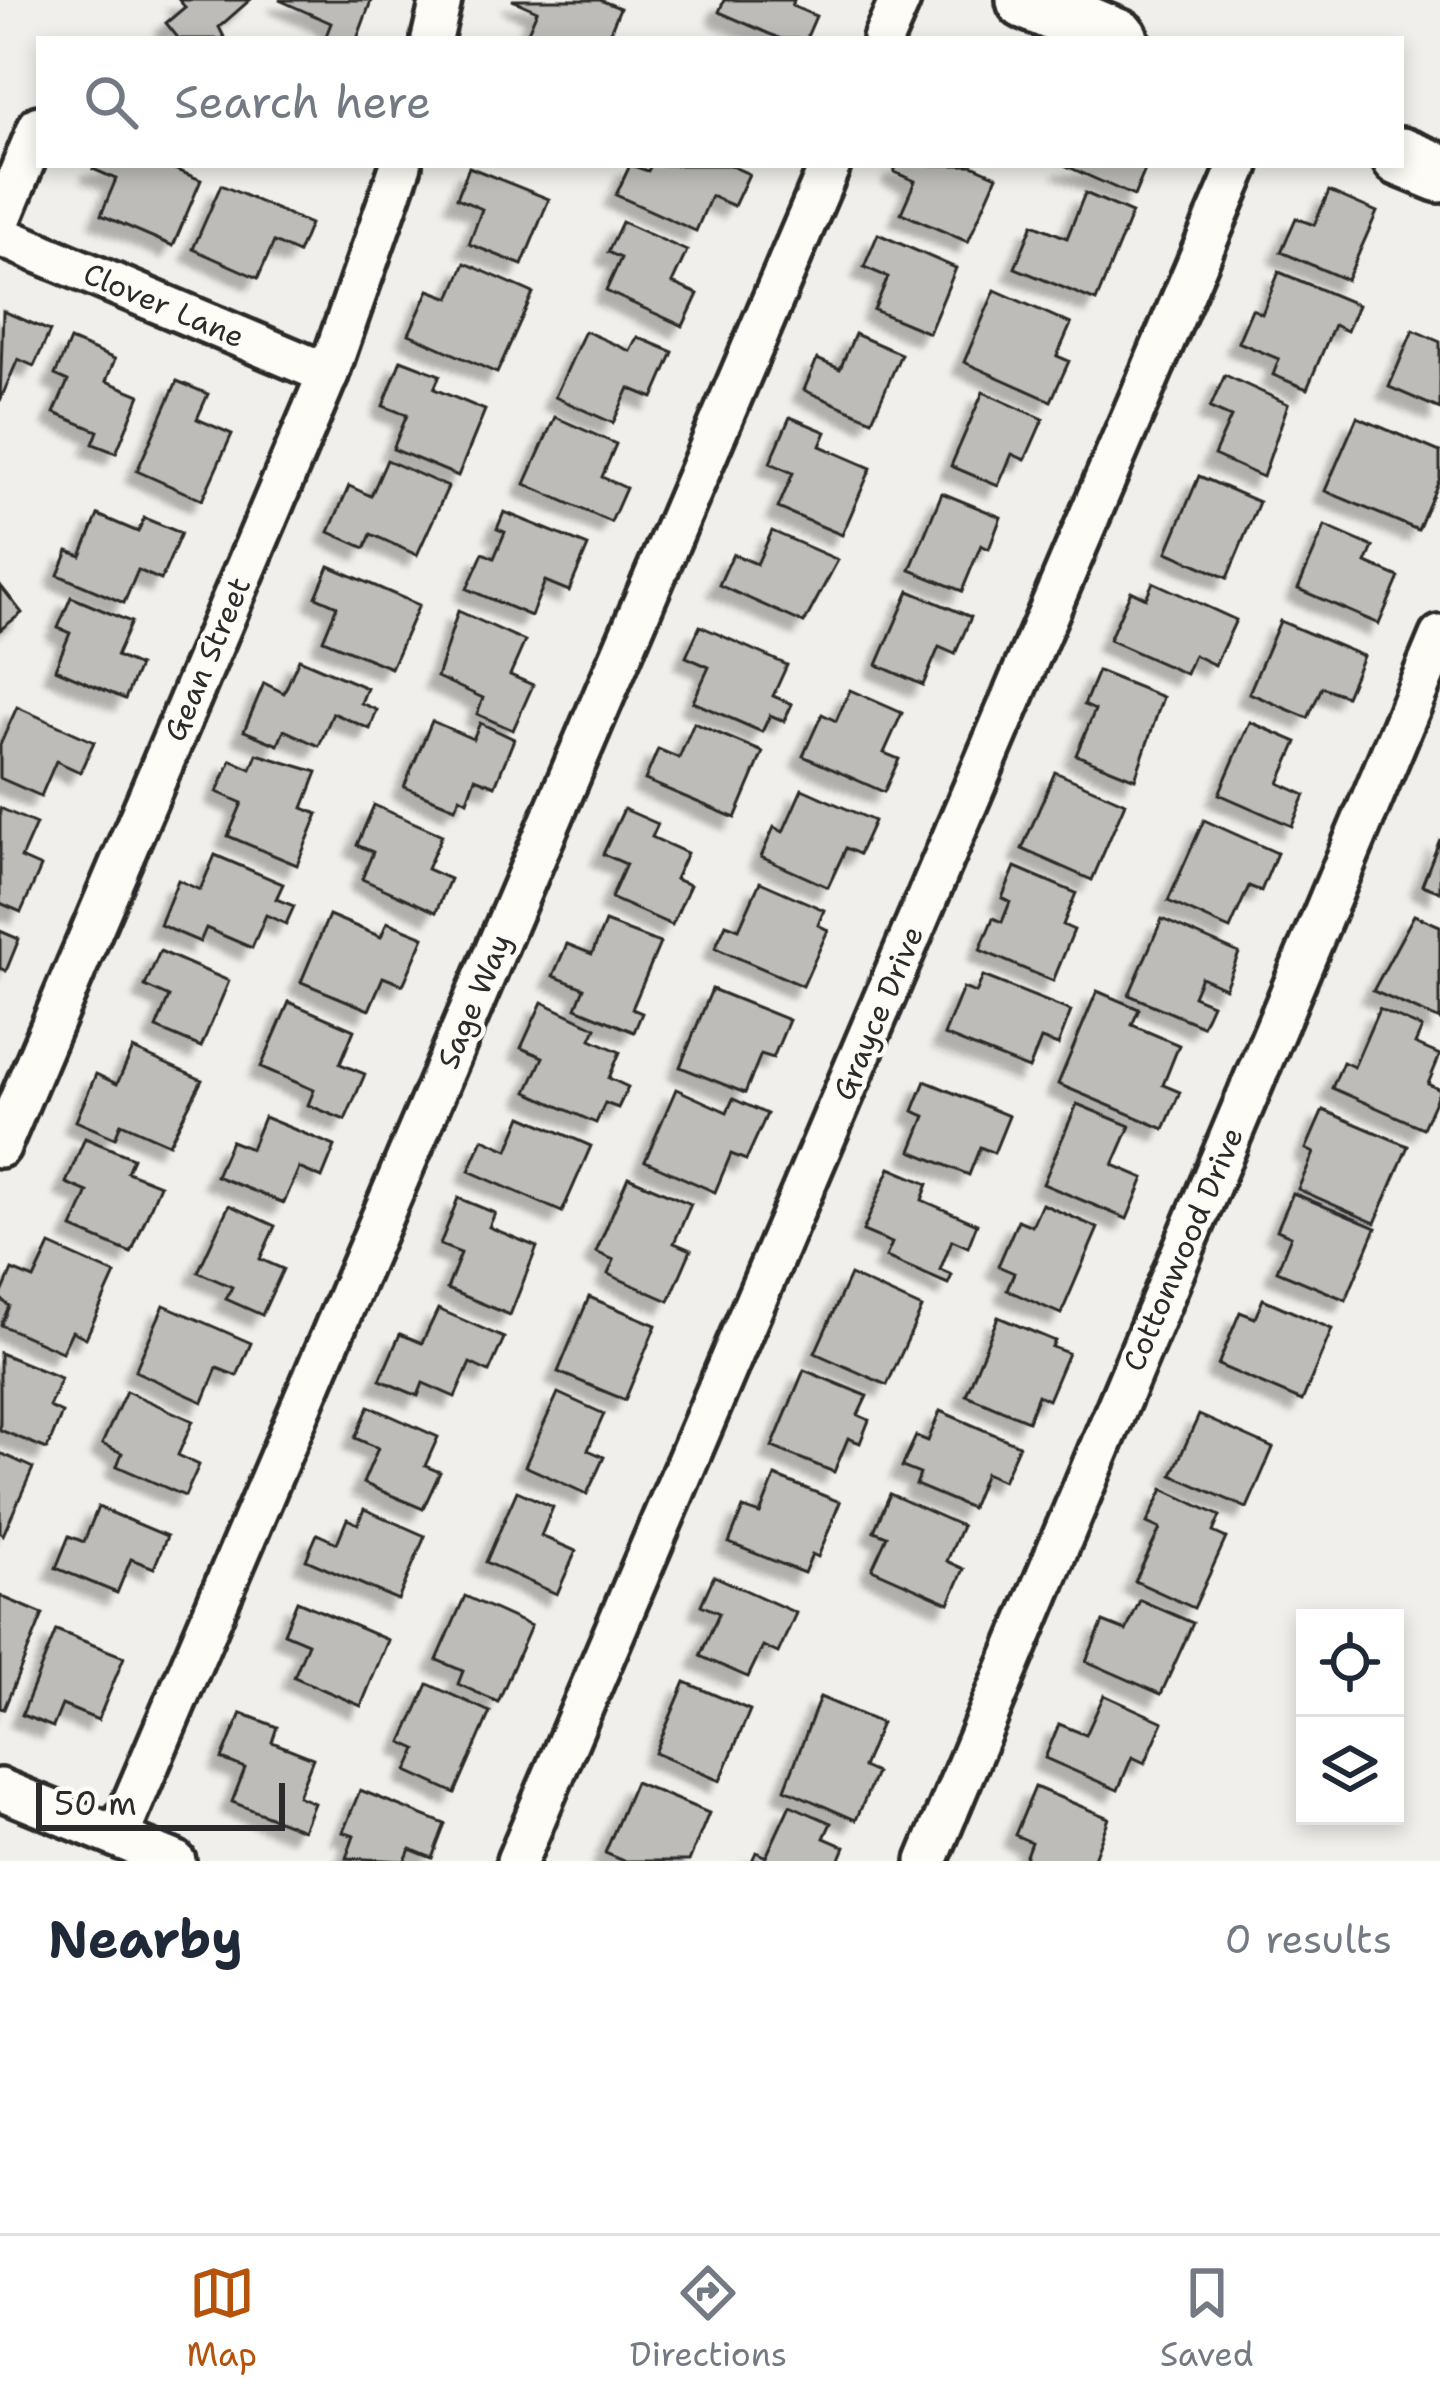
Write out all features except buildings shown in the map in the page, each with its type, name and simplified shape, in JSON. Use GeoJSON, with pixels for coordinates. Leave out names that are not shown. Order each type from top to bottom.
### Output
{"type":"FeatureCollection","features":[{"type":"Feature","properties":{"kind":"street"},"geometry":{"type":"LineString","coordinates":[[433,36],[441,0]]}},
{"type":"Feature","properties":{"kind":"street"},"geometry":{"type":"LineString","coordinates":[[885,36],[900,0]]}},
{"type":"Feature","properties":{"kind":"street"},"geometry":{"type":"LineString","coordinates":[[1026,0],[1112,36]]}},
{"type":"Feature","properties":{"kind":"street"},"geometry":{"type":"LineString","coordinates":[[0,221],[36,133]]}},
{"type":"Feature","properties":{"kind":"street"},"geometry":{"type":"LineString","coordinates":[[1404,158],[1440,173]]}},
{"type":"Feature","properties":{"kind":"street","name":"Gean Street"},"geometry":{"type":"LineString","coordinates":[[0,1147],[328,374],[400,168]]}},
{"type":"Feature","properties":{"kind":"street","name":"Sage Way"},"geometry":{"type":"LineString","coordinates":[[118,1838],[829,168]]}},
{"type":"Feature","properties":{"kind":"street","name":"Grayce Drive"},"geometry":{"type":"LineString","coordinates":[[518,1861],[1238,168]]}},
{"type":"Feature","properties":{"kind":"street","name":"Clover Lane"},"geometry":{"type":"LineString","coordinates":[[0,236],[328,374]]}},
{"type":"Feature","properties":{"kind":"street","name":"Cottonwood Drive"},"geometry":{"type":"LineString","coordinates":[[927,1861],[1440,636]]}},
{"type":"Feature","properties":{"kind":"street"},"geometry":{"type":"LineString","coordinates":[[0,1789],[175,1861]]}}]}
